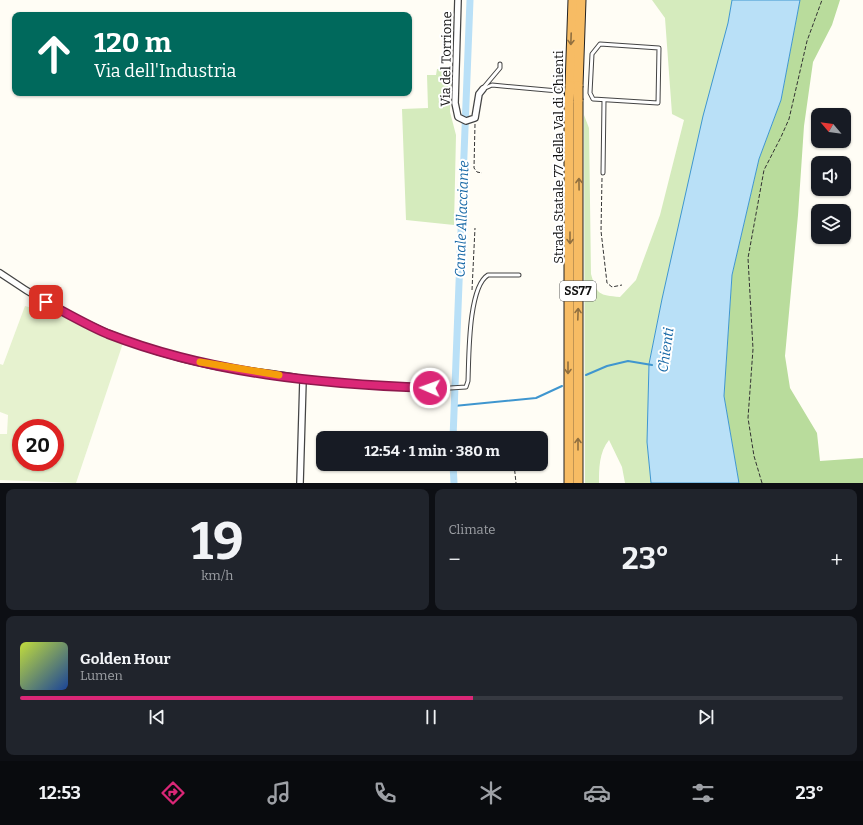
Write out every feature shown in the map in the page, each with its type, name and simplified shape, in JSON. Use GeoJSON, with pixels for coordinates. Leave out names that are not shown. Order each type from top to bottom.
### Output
{"type":"FeatureCollection","features":[{"type":"Feature","properties":{"kind":"highway","name":"Strada Statale 77 della Val di Chienti"},"geometry":{"type":"LineString","coordinates":[[573,0],[578,483]]}},
{"type":"Feature","properties":{"kind":"highway","name":"Strada Statale 77 della Val di Chienti"},"geometry":{"type":"LineString","coordinates":[[574,86],[581,0]]}},
{"type":"Feature","properties":{"kind":"highway","name":"Strada Statale 77 della Val di Chienti"},"geometry":{"type":"LineString","coordinates":[[569,483],[574,100]]}},
{"type":"Feature","properties":{"kind":"street","name":"Via del Torrione"},"geometry":{"type":"LineString","coordinates":[[458,0],[454,102],[458,117],[466,121],[473,119]]}},
{"type":"Feature","properties":{"kind":"street"},"geometry":{"type":"LineString","coordinates":[[473,119],[479,94],[483,89]]}},
{"type":"Feature","properties":{"kind":"street"},"geometry":{"type":"LineString","coordinates":[[0,273],[36,297],[67,313],[108,333],[142,346],[180,358],[210,365],[303,380],[300,483]]}},
{"type":"Feature","properties":{"kind":"lane"},"geometry":{"type":"LineString","coordinates":[[600,44],[659,48],[658,103],[604,101],[593,99],[590,93],[592,54],[600,44]]}},
{"type":"Feature","properties":{"kind":"lane"},"geometry":{"type":"LineString","coordinates":[[483,89],[500,68],[500,64]]}},
{"type":"Feature","properties":{"kind":"lane"},"geometry":{"type":"LineString","coordinates":[[483,89],[492,85],[590,93]]}},
{"type":"Feature","properties":{"kind":"lane"},"geometry":{"type":"LineString","coordinates":[[603,173],[604,101]]}},
{"type":"Feature","properties":{"kind":"lane"},"geometry":{"type":"LineString","coordinates":[[303,380],[343,384],[450,388],[466,387],[468,380],[472,315],[480,285],[484,277],[488,275],[520,275]]}},
{"type":"Feature","properties":{"kind":"path"},"geometry":{"type":"LineString","coordinates":[[762,483],[754,456],[748,418],[754,349],[748,258],[764,170],[782,138],[789,119],[807,41],[822,0]]}},
{"type":"Feature","properties":{"kind":"path"},"geometry":{"type":"LineString","coordinates":[[473,119],[474,168],[477,172],[482,173]]}},
{"type":"Feature","properties":{"kind":"path"},"geometry":{"type":"LineString","coordinates":[[603,173],[601,231],[607,283],[612,287],[622,285]]}},
{"type":"Feature","properties":{"kind":"path"},"geometry":{"type":"LineString","coordinates":[[475,228],[472,294],[475,300]]}},
{"type":"Feature","properties":{"kind":"path"},"geometry":{"type":"LineString","coordinates":[[515,471],[516,483]]}},
{"type":"Feature","properties":{"kind":"green space"},"geometry":{"type":"Polygon","coordinates":[[[652,0],[732,0],[728,23],[662,299],[649,364],[647,442],[651,483],[625,483],[622,467],[609,440],[601,455],[599,483],[585,483],[584,115],[589,128],[591,274],[595,286],[600,293],[607,296],[620,297],[636,280],[660,215],[684,120],[672,114],[665,18],[652,0]]]}},
{"type":"Feature","properties":{"kind":"green space"},"geometry":{"type":"Polygon","coordinates":[[[800,0],[840,0],[832,25],[813,62],[804,126],[798,215],[785,356],[790,388],[817,433],[820,461],[863,458],[863,483],[739,483],[724,396],[732,275],[759,159],[781,100],[800,0]]]}},
{"type":"Feature","properties":{"kind":"green space"},"geometry":{"type":"Polygon","coordinates":[[[437,69],[451,69],[450,112],[456,135],[454,225],[406,220],[402,109],[428,108],[427,75],[436,75],[437,69]]]}},
{"type":"Feature","properties":{"kind":"green space"},"geometry":{"type":"Polygon","coordinates":[[[41,304],[73,322],[123,343],[76,483],[0,480],[0,434],[7,434],[8,415],[0,412],[0,364],[3,365],[25,306],[39,310],[41,304]]]}},
{"type":"Feature","properties":{"kind":"water","name":"Chienti"},"geometry":{"type":"Polygon","coordinates":[[[732,0],[800,0],[781,100],[759,159],[732,275],[724,396],[739,483],[651,483],[647,442],[649,364],[703,116],[728,23],[732,0]]]}},
{"type":"Feature","properties":{"kind":"waterway","name":"Canale Allacciante"},"geometry":{"type":"LineString","coordinates":[[453,431],[470,0]]}},
{"type":"Feature","properties":{"kind":"waterway","name":"Chienti"},"geometry":{"type":"LineString","coordinates":[[586,375],[607,366],[628,361],[652,365]]}},
{"type":"Feature","properties":{"kind":"waterway"},"geometry":{"type":"LineString","coordinates":[[454,406],[536,398],[562,386]]}},
{"type":"Feature","properties":{"kind":"waterway","name":"Canale Allacciante"},"geometry":{"type":"LineString","coordinates":[[453,471],[454,483]]}},
{"type":"Feature","properties":{"kind":"slow traffic"},"geometry":{"type":"LineString","coordinates":[[200,362],[210,365],[279,375]]}},
{"type":"Feature","properties":{"kind":"route"},"geometry":{"type":"LineString","coordinates":[[46,302],[108,333],[180,358],[210,365],[303,380],[343,384],[430,388]]}}]}
